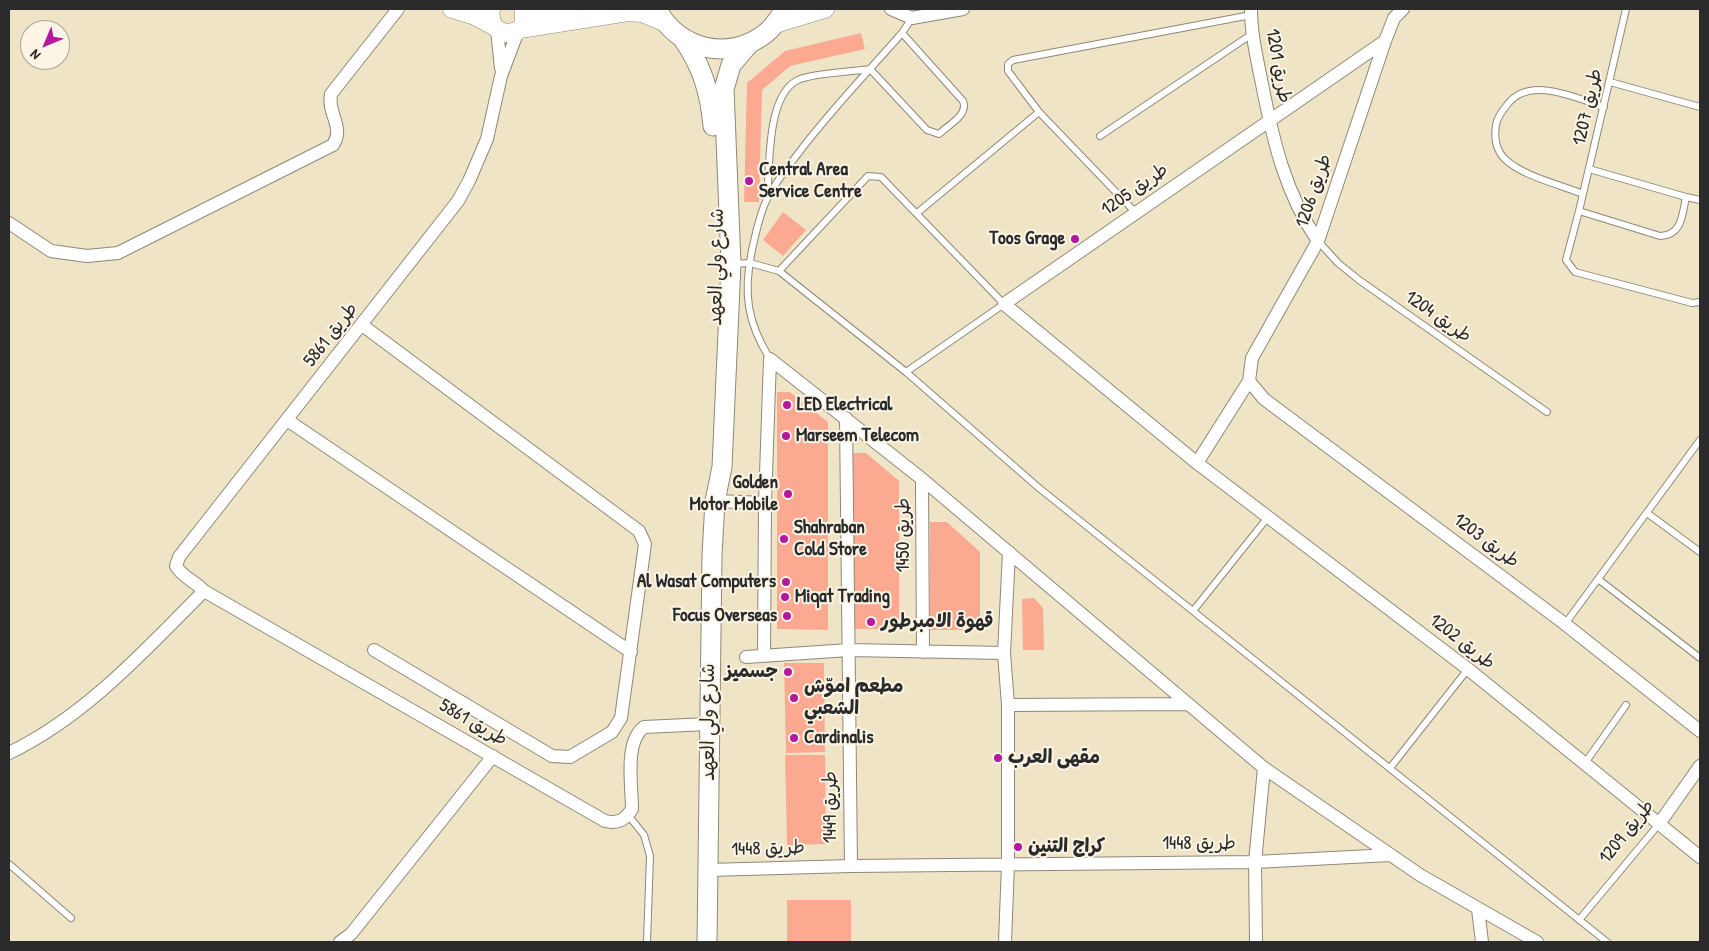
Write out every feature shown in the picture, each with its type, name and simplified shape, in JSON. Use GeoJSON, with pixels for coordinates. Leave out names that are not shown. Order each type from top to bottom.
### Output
{"type":"FeatureCollection","features":[{"type":"Feature","properties":{"kind":"main road"},"geometry":{"type":"LineString","coordinates":[[661,15],[683,39],[701,47],[720,50],[749,44],[764,35],[780,17]]}},
{"type":"Feature","properties":{"kind":"main road","name":"شارع ولي العهد"},"geometry":{"type":"LineString","coordinates":[[683,39],[701,68],[711,100],[718,198],[719,275],[711,462],[715,501],[708,724],[709,870],[707,942]]}},
{"type":"Feature","properties":{"kind":"main road","name":"شارع ولي العهد"},"geometry":{"type":"LineString","coordinates":[[715,501],[722,466],[740,263],[724,89],[731,65],[749,44]]}},
{"type":"Feature","properties":{"kind":"street"},"geometry":{"type":"LineString","coordinates":[[9,223],[51,251],[87,256],[118,253],[333,145],[338,138],[338,127],[330,110],[331,94],[398,9]]}},
{"type":"Feature","properties":{"kind":"street"},"geometry":{"type":"LineString","coordinates":[[452,9],[476,16],[507,33],[569,17],[587,9]]}},
{"type":"Feature","properties":{"kind":"street"},"geometry":{"type":"LineString","coordinates":[[491,9],[491,21],[496,28]]}},
{"type":"Feature","properties":{"kind":"street"},"geometry":{"type":"LineString","coordinates":[[519,30],[526,18],[524,9]]}},
{"type":"Feature","properties":{"kind":"street"},"geometry":{"type":"LineString","coordinates":[[535,9],[569,17],[628,12],[661,15]]}},
{"type":"Feature","properties":{"kind":"street"},"geometry":{"type":"LineString","coordinates":[[780,17],[826,9]]}},
{"type":"Feature","properties":{"kind":"street"},"geometry":{"type":"LineString","coordinates":[[891,9],[912,18],[963,9]]}},
{"type":"Feature","properties":{"kind":"street","name":"طريق 1206"},"geometry":{"type":"LineString","coordinates":[[1250,381],[1252,358],[1318,241],[1385,41],[1394,18],[1403,9]]}},
{"type":"Feature","properties":{"kind":"street","name":"طريق 1201"},"geometry":{"type":"LineString","coordinates":[[1251,12],[1252,34],[1269,119],[1280,162],[1290,192],[1318,241]]}},
{"type":"Feature","properties":{"kind":"street","name":"طريق 5861"},"geometry":{"type":"LineString","coordinates":[[496,28],[501,76]]}},
{"type":"Feature","properties":{"kind":"street","name":"طريق 5861"},"geometry":{"type":"LineString","coordinates":[[519,30],[501,76],[486,138],[465,187],[445,220],[178,557],[176,566],[178,571],[194,580],[204,590],[605,821],[613,823],[624,818]]}},
{"type":"Feature","properties":{"kind":"street","name":"طريق 1205"},"geometry":{"type":"LineString","coordinates":[[1004,304],[1269,119],[1385,41]]}},
{"type":"Feature","properties":{"kind":"street","name":"طريق 1202"},"geometry":{"type":"LineString","coordinates":[[1004,304],[1197,463],[1468,669],[1700,857]]}},
{"type":"Feature","properties":{"kind":"street"},"geometry":{"type":"LineString","coordinates":[[362,325],[639,531],[645,544],[621,718],[612,732],[570,757],[552,756],[374,650]]}},
{"type":"Feature","properties":{"kind":"street"},"geometry":{"type":"LineString","coordinates":[[770,359],[922,479],[1264,768],[1390,855],[1478,909],[1537,942]]}},
{"type":"Feature","properties":{"kind":"street"},"geometry":{"type":"LineString","coordinates":[[764,654],[765,503],[770,359]]}},
{"type":"Feature","properties":{"kind":"street"},"geometry":{"type":"LineString","coordinates":[[1197,463],[1250,381]]}},
{"type":"Feature","properties":{"kind":"street","name":"طريق 1203"},"geometry":{"type":"LineString","coordinates":[[1250,381],[1264,399],[1565,624],[1700,731]]}},
{"type":"Feature","properties":{"kind":"street","name":"طريق 1449"},"geometry":{"type":"LineString","coordinates":[[846,418],[851,866]]}},
{"type":"Feature","properties":{"kind":"street"},"geometry":{"type":"LineString","coordinates":[[287,420],[631,652]]}},
{"type":"Feature","properties":{"kind":"street","name":"طريق 1450"},"geometry":{"type":"LineString","coordinates":[[922,479],[923,652]]}},
{"type":"Feature","properties":{"kind":"street"},"geometry":{"type":"LineString","coordinates":[[715,501],[765,503]]}},
{"type":"Feature","properties":{"kind":"street"},"geometry":{"type":"LineString","coordinates":[[1005,942],[1008,864],[1008,705],[1004,654],[1009,552]]}},
{"type":"Feature","properties":{"kind":"street"},"geometry":{"type":"LineString","coordinates":[[9,753],[25,745],[82,706],[120,674],[204,590]]}},
{"type":"Feature","properties":{"kind":"street"},"geometry":{"type":"LineString","coordinates":[[746,657],[764,654],[849,650],[1004,654]]}},
{"type":"Feature","properties":{"kind":"street"},"geometry":{"type":"LineString","coordinates":[[1008,705],[1187,704]]}},
{"type":"Feature","properties":{"kind":"street"},"geometry":{"type":"LineString","coordinates":[[624,818],[632,809],[632,745],[638,731],[644,727],[708,724]]}},
{"type":"Feature","properties":{"kind":"street"},"geometry":{"type":"LineString","coordinates":[[341,942],[351,934],[493,756]]}},
{"type":"Feature","properties":{"kind":"street","name":"طريق 1209"},"geometry":{"type":"LineString","coordinates":[[1659,824],[1700,766]]}},
{"type":"Feature","properties":{"kind":"street"},"geometry":{"type":"LineString","coordinates":[[1256,942],[1255,862],[1264,768]]}},
{"type":"Feature","properties":{"kind":"street","name":"طريق 1448"},"geometry":{"type":"LineString","coordinates":[[709,870],[851,866],[1255,862],[1390,855]]}},
{"type":"Feature","properties":{"kind":"street"},"geometry":{"type":"LineString","coordinates":[[1478,909],[1482,942]]}},
{"type":"Feature","properties":{"kind":"lane","name":"طريق 1207"},"geometry":{"type":"LineString","coordinates":[[1626,9],[1584,194],[1566,260],[1575,272],[1692,303],[1700,302]]}},
{"type":"Feature","properties":{"kind":"lane","name":"طريق 1201"},"geometry":{"type":"LineString","coordinates":[[1136,212],[1039,112],[1008,71],[1008,64],[1013,60],[1251,12]]}},
{"type":"Feature","properties":{"kind":"lane"},"geometry":{"type":"LineString","coordinates":[[767,198],[812,135],[902,33],[912,18]]}},
{"type":"Feature","properties":{"kind":"lane"},"geometry":{"type":"LineString","coordinates":[[870,69],[934,134],[939,134],[963,112],[965,106],[963,101],[902,33]]}},
{"type":"Feature","properties":{"kind":"lane"},"geometry":{"type":"LineString","coordinates":[[1100,136],[1252,34]]}},
{"type":"Feature","properties":{"kind":"lane"},"geometry":{"type":"LineString","coordinates":[[770,359],[759,341],[751,321],[740,263],[757,228],[767,198],[774,114],[787,88],[800,79],[870,69]]}},
{"type":"Feature","properties":{"kind":"lane"},"geometry":{"type":"LineString","coordinates":[[1610,82],[1700,107]]}},
{"type":"Feature","properties":{"kind":"lane"},"geometry":{"type":"LineString","coordinates":[[1584,194],[1515,168],[1505,160],[1498,151],[1495,138],[1496,123],[1510,101],[1519,94],[1535,90],[1554,91],[1604,107]]}},
{"type":"Feature","properties":{"kind":"lane"},"geometry":{"type":"LineString","coordinates":[[917,213],[1039,112]]}},
{"type":"Feature","properties":{"kind":"lane"},"geometry":{"type":"LineString","coordinates":[[1589,169],[1700,200]]}},
{"type":"Feature","properties":{"kind":"lane"},"geometry":{"type":"LineString","coordinates":[[779,271],[868,176],[881,177],[1004,304]]}},
{"type":"Feature","properties":{"kind":"lane"},"geometry":{"type":"LineString","coordinates":[[1579,211],[1660,236],[1672,234],[1680,224],[1686,197]]}},
{"type":"Feature","properties":{"kind":"lane","name":"طريق 1204"},"geometry":{"type":"LineString","coordinates":[[1318,241],[1359,280],[1547,412]]}},
{"type":"Feature","properties":{"kind":"lane"},"geometry":{"type":"LineString","coordinates":[[740,263],[779,271],[906,372],[1039,488],[1607,942]]}},
{"type":"Feature","properties":{"kind":"lane","name":"طريق 1205"},"geometry":{"type":"LineString","coordinates":[[906,372],[1004,304]]}},
{"type":"Feature","properties":{"kind":"lane"},"geometry":{"type":"LineString","coordinates":[[1565,624],[1700,440]]}},
{"type":"Feature","properties":{"kind":"lane"},"geometry":{"type":"LineString","coordinates":[[1647,513],[1700,552]]}},
{"type":"Feature","properties":{"kind":"lane"},"geometry":{"type":"LineString","coordinates":[[1193,611],[1268,517]]}},
{"type":"Feature","properties":{"kind":"lane"},"geometry":{"type":"LineString","coordinates":[[1598,579],[1700,658]]}},
{"type":"Feature","properties":{"kind":"lane"},"geometry":{"type":"LineString","coordinates":[[1390,768],[1468,669]]}},
{"type":"Feature","properties":{"kind":"lane"},"geometry":{"type":"LineString","coordinates":[[1585,764],[1626,705]]}},
{"type":"Feature","properties":{"kind":"lane"},"geometry":{"type":"LineString","coordinates":[[624,818],[644,835],[650,856],[647,942]]}},
{"type":"Feature","properties":{"kind":"lane","name":"طريق 1209"},"geometry":{"type":"LineString","coordinates":[[1579,920],[1659,824]]}},
{"type":"Feature","properties":{"kind":"lane"},"geometry":{"type":"LineString","coordinates":[[9,864],[71,918]]}},
{"type":"Feature","properties":{"kind":"building"},"geometry":{"type":"Polygon","coordinates":[[[861,33],[865,49],[790,66],[762,90],[759,202],[744,202],[747,83],[785,51],[861,33]]]}},
{"type":"Feature","properties":{"kind":"building"},"geometry":{"type":"Polygon","coordinates":[[[783,212],[806,230],[783,256],[763,240],[783,212]]]}},
{"type":"Feature","properties":{"kind":"building"},"geometry":{"type":"Polygon","coordinates":[[[777,392],[790,392],[828,422],[828,630],[777,629],[777,392]]]}},
{"type":"Feature","properties":{"kind":"building"},"geometry":{"type":"Polygon","coordinates":[[[852,453],[866,453],[899,481],[899,629],[852,629],[852,453]]]}},
{"type":"Feature","properties":{"kind":"building"},"geometry":{"type":"Polygon","coordinates":[[[930,522],[947,522],[980,552],[980,630],[930,630],[930,522]]]}},
{"type":"Feature","properties":{"kind":"building"},"geometry":{"type":"Polygon","coordinates":[[[1034,598],[1043,608],[1044,650],[1023,650],[1022,599],[1034,598]]]}},
{"type":"Feature","properties":{"kind":"building"},"geometry":{"type":"Polygon","coordinates":[[[784,663],[824,663],[825,752],[786,753],[784,663]]]}},
{"type":"Feature","properties":{"kind":"building"},"geometry":{"type":"Polygon","coordinates":[[[785,755],[825,755],[826,844],[787,845],[785,755]]]}},
{"type":"Feature","properties":{"kind":"building"},"geometry":{"type":"Polygon","coordinates":[[[787,900],[851,900],[851,942],[787,942],[787,900]]]}},
{"type":"Feature","properties":{"kind":"place","name":"Central Area Service Centre"},"geometry":{"type":"Point","coordinates":[749,181]}},
{"type":"Feature","properties":{"kind":"place","name":"Toos Grage"},"geometry":{"type":"Point","coordinates":[1075,239]}},
{"type":"Feature","properties":{"kind":"place","name":"LED Electrical"},"geometry":{"type":"Point","coordinates":[787,405]}},
{"type":"Feature","properties":{"kind":"place","name":"Marseem Telecom"},"geometry":{"type":"Point","coordinates":[786,436]}},
{"type":"Feature","properties":{"kind":"place","name":"Golden Motor Mobile"},"geometry":{"type":"Point","coordinates":[788,494]}},
{"type":"Feature","properties":{"kind":"place","name":"Shahraban Cold Store"},"geometry":{"type":"Point","coordinates":[784,539]}},
{"type":"Feature","properties":{"kind":"place","name":"Al Wasat Computers"},"geometry":{"type":"Point","coordinates":[786,582]}},
{"type":"Feature","properties":{"kind":"place","name":"Miqat Trading"},"geometry":{"type":"Point","coordinates":[785,597]}},
{"type":"Feature","properties":{"kind":"place","name":"Focus Overseas"},"geometry":{"type":"Point","coordinates":[787,616]}},
{"type":"Feature","properties":{"kind":"place","name":"قهوة الامبرطور"},"geometry":{"type":"Point","coordinates":[871,622]}},
{"type":"Feature","properties":{"kind":"place","name":"جسميز"},"geometry":{"type":"Point","coordinates":[788,672]}},
{"type":"Feature","properties":{"kind":"place","name":"مطعم اموّش الشعبي"},"geometry":{"type":"Point","coordinates":[794,698]}},
{"type":"Feature","properties":{"kind":"place","name":"Cardinalis"},"geometry":{"type":"Point","coordinates":[794,738]}},
{"type":"Feature","properties":{"kind":"place","name":"مقهى العرب"},"geometry":{"type":"Point","coordinates":[998,758]}},
{"type":"Feature","properties":{"kind":"place","name":"كراج التنين"},"geometry":{"type":"Point","coordinates":[1018,847]}}]}
